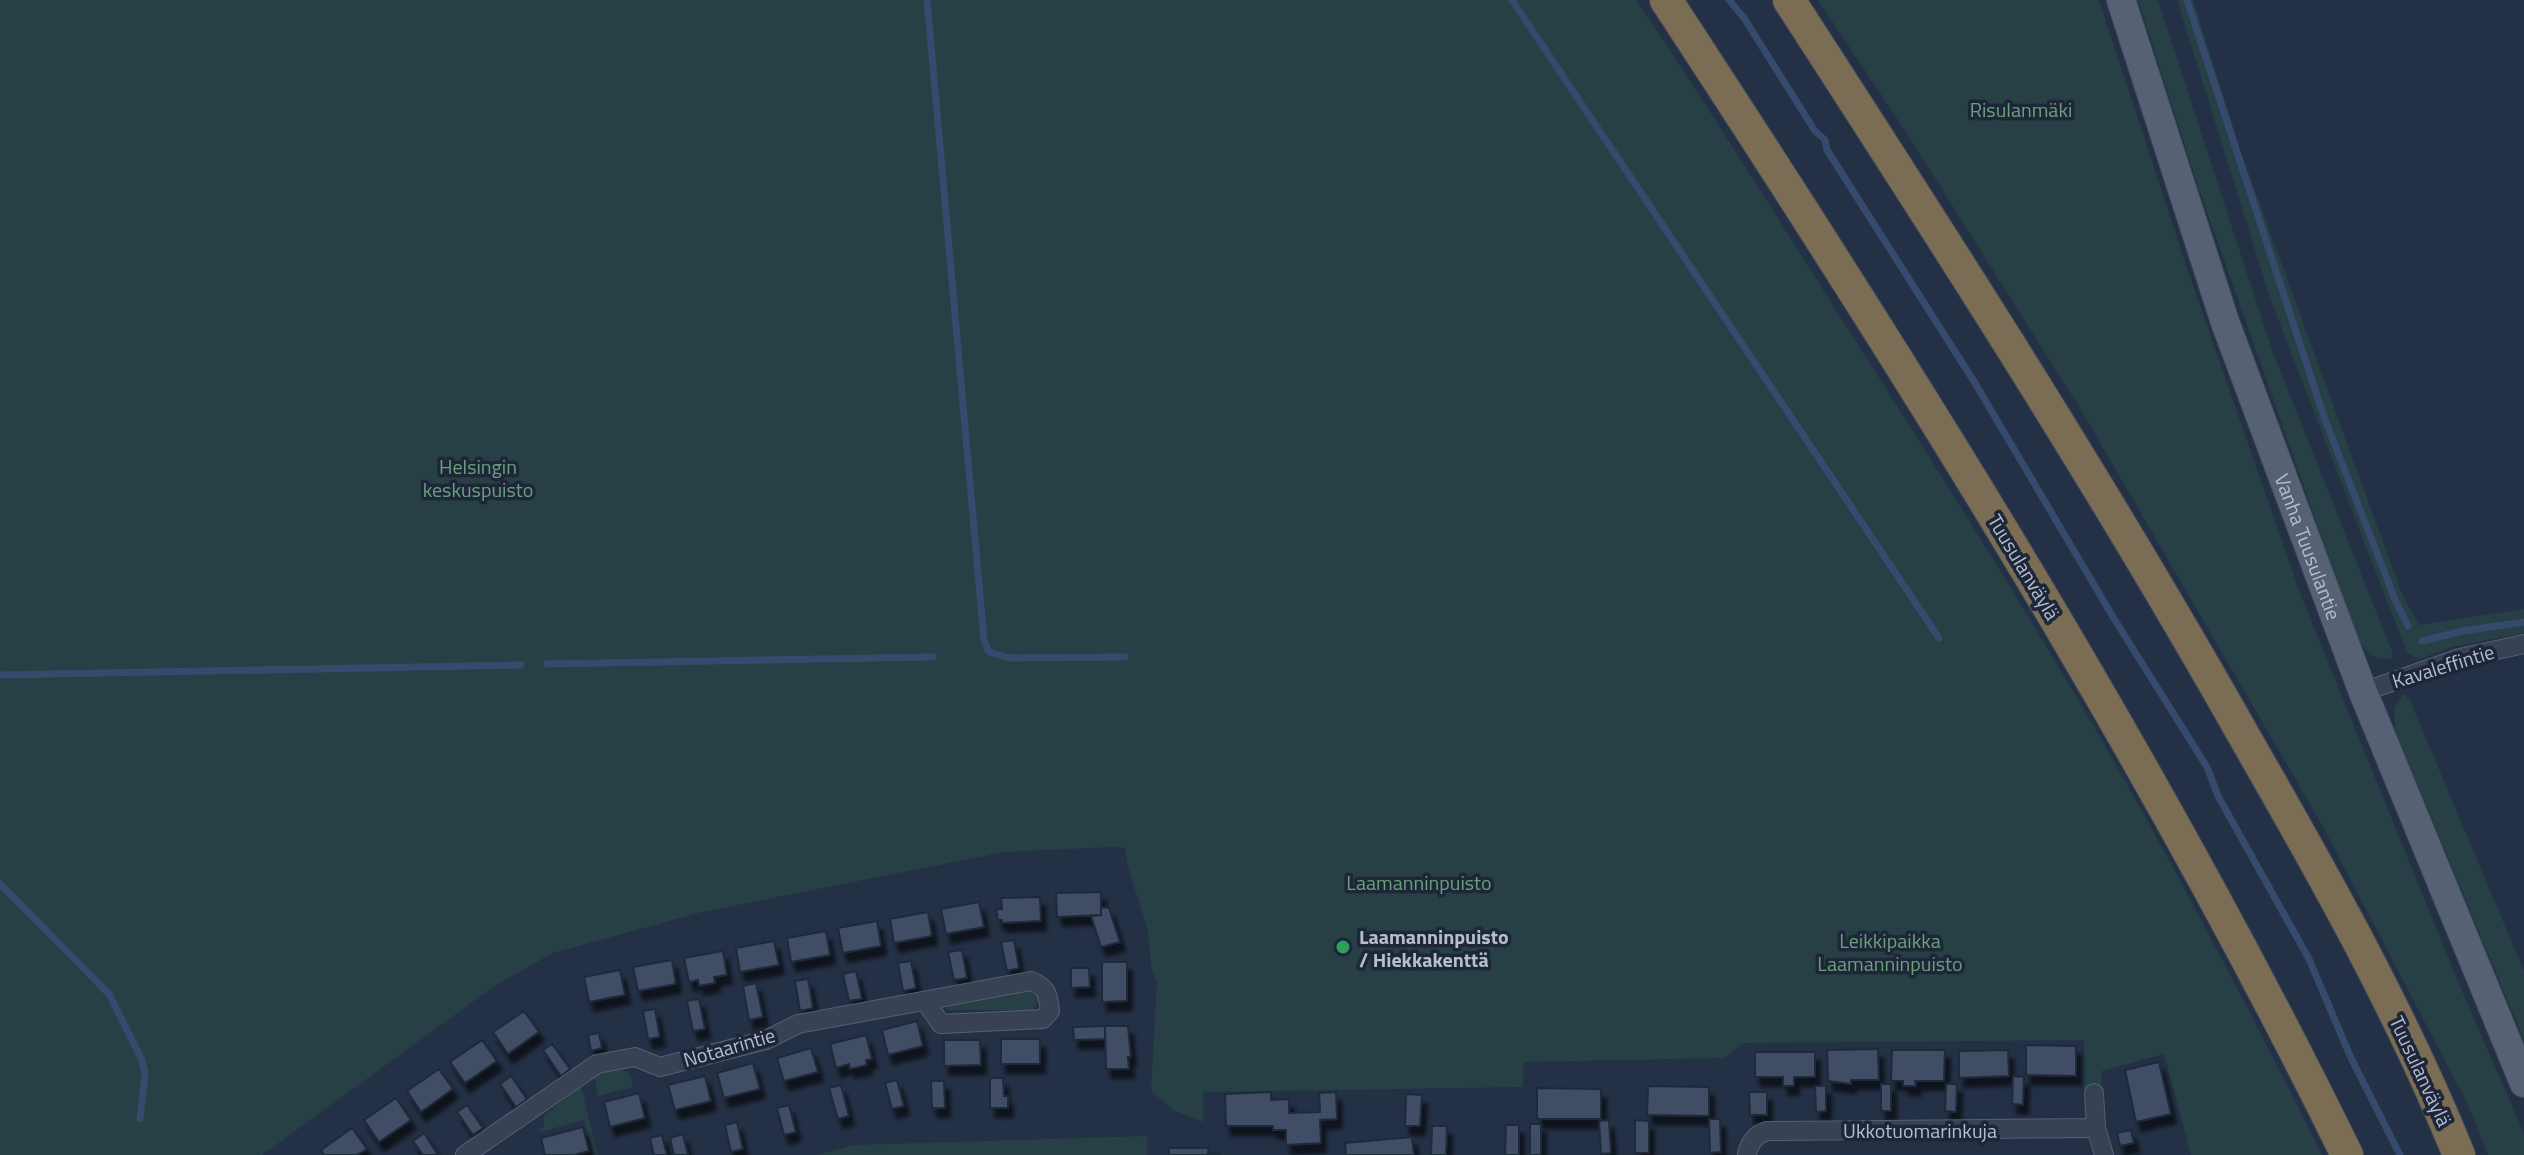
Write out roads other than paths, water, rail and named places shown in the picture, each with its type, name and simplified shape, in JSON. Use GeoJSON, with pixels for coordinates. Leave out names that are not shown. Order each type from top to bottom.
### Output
{"type":"FeatureCollection","features":[{"type":"Feature","properties":{"kind":"highway","name":"Tuusulanväylä"},"geometry":{"type":"LineString","coordinates":[[1666,0],[1973,482],[2109,710],[2244,949],[2347,1155]]}},
{"type":"Feature","properties":{"kind":"highway","name":"Tuusulanväylä"},"geometry":{"type":"LineString","coordinates":[[1789,0],[2057,421],[2196,649],[2334,894],[2389,1002],[2459,1155]]}},
{"type":"Feature","properties":{"kind":"main road","name":"Vanha Tuusulantie"},"geometry":{"type":"LineString","coordinates":[[2121,0],[2225,322],[2363,692],[2524,1083]]}},
{"type":"Feature","properties":{"kind":"street","name":"Kavaleffintie"},"geometry":{"type":"LineString","coordinates":[[2363,692],[2460,658],[2524,644]]}},
{"type":"Feature","properties":{"kind":"street","name":"Notaarintie"},"geometry":{"type":"LineString","coordinates":[[465,1155],[597,1064],[635,1057],[660,1067],[766,1040],[798,1024],[1031,981],[1042,985],[1048,992],[1050,1011],[1043,1019],[941,1024],[925,1001]]}},
{"type":"Feature","properties":{"kind":"street"},"geometry":{"type":"LineString","coordinates":[[2094,1093],[2096,1128],[2104,1155]]}},
{"type":"Feature","properties":{"kind":"street","name":"Ukkotuomarinkuja"},"geometry":{"type":"LineString","coordinates":[[1748,1149],[1759,1133],[1767,1131],[2096,1128]]}},
{"type":"Feature","properties":{"kind":"waterway"},"geometry":{"type":"LineString","coordinates":[[927,0],[984,640],[989,652],[1010,658],[1125,657]]}},
{"type":"Feature","properties":{"kind":"waterway"},"geometry":{"type":"LineString","coordinates":[[1512,0],[1939,638]]}},
{"type":"Feature","properties":{"kind":"waterway"},"geometry":{"type":"LineString","coordinates":[[1729,0],[1744,18],[1815,131],[1825,140],[1827,150],[1975,383],[2113,617],[2207,767],[2218,796],[2309,959],[2351,1058],[2400,1155]]}},
{"type":"Feature","properties":{"kind":"waterway"},"geometry":{"type":"LineString","coordinates":[[2187,0],[2324,417],[2408,626]]}},
{"type":"Feature","properties":{"kind":"waterway"},"geometry":{"type":"LineString","coordinates":[[2422,641],[2462,631],[2524,622]]}},
{"type":"Feature","properties":{"kind":"waterway"},"geometry":{"type":"LineString","coordinates":[[547,664],[933,657]]}},
{"type":"Feature","properties":{"kind":"waterway"},"geometry":{"type":"LineString","coordinates":[[0,675],[521,665]]}},
{"type":"Feature","properties":{"kind":"waterway"},"geometry":{"type":"LineString","coordinates":[[0,884],[109,994],[142,1060],[145,1074],[140,1119]]}},
{"type":"Feature","properties":{"kind":"place","name":"Laamanninpuisto / Hiekkakenttä"},"geometry":{"type":"Point","coordinates":[1343,947]}},
{"type":"Feature","properties":{"kind":"park label","name":"Risulanmäki"},"geometry":{"type":"Point","coordinates":[2021,109]}},
{"type":"Feature","properties":{"kind":"park label","name":"Helsingin keskuspuisto"},"geometry":{"type":"Point","coordinates":[478,478]}},
{"type":"Feature","properties":{"kind":"park label","name":"Laamanninpuisto"},"geometry":{"type":"Point","coordinates":[1419,882]}},
{"type":"Feature","properties":{"kind":"park label","name":"Leikkipaikka Laamanninpuisto"},"geometry":{"type":"Point","coordinates":[1890,952]}}]}
